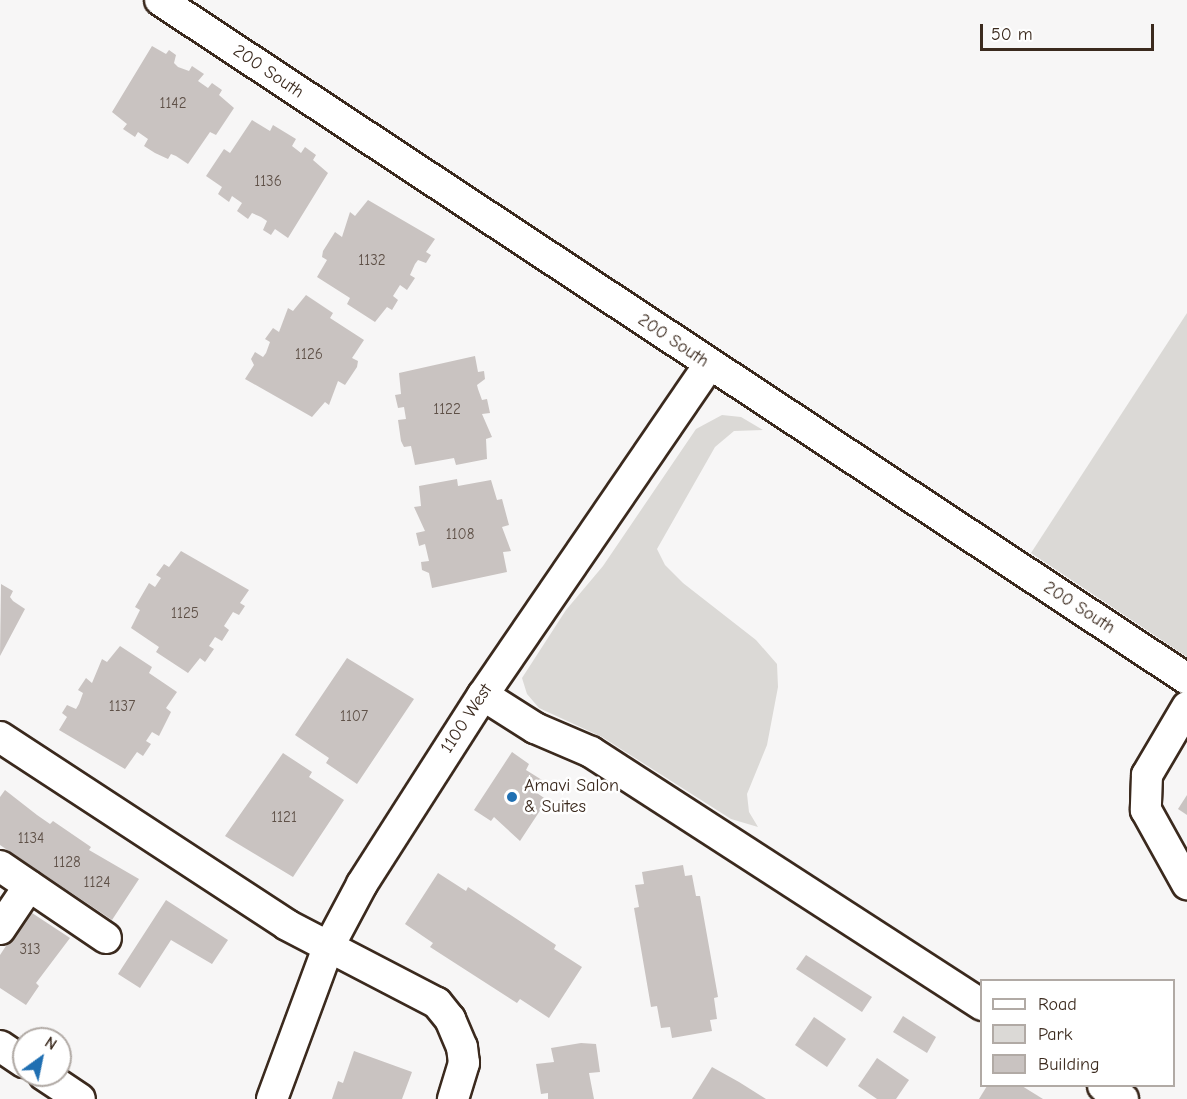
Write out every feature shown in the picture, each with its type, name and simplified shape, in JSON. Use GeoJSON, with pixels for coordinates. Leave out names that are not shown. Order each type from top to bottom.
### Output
{"type":"FeatureCollection","features":[{"type":"Feature","properties":{"kind":"street","name":"200 South"},"geometry":{"type":"LineString","coordinates":[[160,0],[1187,679]]}},
{"type":"Feature","properties":{"kind":"street","name":"1100 West"},"geometry":{"type":"LineString","coordinates":[[272,1099],[328,948],[384,847],[483,695],[709,365]]}},
{"type":"Feature","properties":{"kind":"street"},"geometry":{"type":"LineString","coordinates":[[483,695],[535,728],[591,752],[980,1004]]}},
{"type":"Feature","properties":{"kind":"street"},"geometry":{"type":"LineString","coordinates":[[1187,707],[1147,775],[1146,810],[1187,884]]}},
{"type":"Feature","properties":{"kind":"street"},"geometry":{"type":"LineString","coordinates":[[0,737],[287,925],[328,948],[416,990],[437,1003],[450,1019],[464,1063],[453,1099]]}},
{"type":"Feature","properties":{"kind":"street"},"geometry":{"type":"LineString","coordinates":[[0,866],[106,938]]}},
{"type":"Feature","properties":{"kind":"street"},"geometry":{"type":"LineString","coordinates":[[0,929],[29,886]]}},
{"type":"Feature","properties":{"kind":"street"},"geometry":{"type":"LineString","coordinates":[[62,1087],[80,1099]]}},
{"type":"Feature","properties":{"kind":"green space"},"geometry":{"type":"Polygon","coordinates":[[[1187,313],[1187,657],[1031,553],[1187,313]]]}},
{"type":"Feature","properties":{"kind":"green space"},"geometry":{"type":"Polygon","coordinates":[[[722,415],[741,417],[763,430],[734,431],[715,447],[657,549],[665,565],[683,583],[756,640],[777,664],[778,687],[767,745],[747,794],[749,812],[758,827],[731,819],[602,737],[539,708],[527,694],[522,678],[566,610],[603,566],[696,429],[722,415]]]}},
{"type":"Feature","properties":{"kind":"building"},"geometry":{"type":"Polygon","coordinates":[[[152,46],[166,54],[169,50],[176,55],[174,63],[178,67],[189,71],[192,66],[204,74],[198,81],[208,88],[212,83],[222,90],[219,95],[234,108],[216,135],[210,132],[188,164],[171,154],[168,159],[144,146],[148,139],[138,132],[135,137],[123,129],[127,124],[112,112],[152,46]]]}},
{"type":"Feature","properties":{"kind":"building"},"geometry":{"type":"Polygon","coordinates":[[[252,120],[270,131],[273,125],[296,139],[292,146],[301,153],[305,147],[316,155],[313,160],[328,173],[288,238],[275,229],[271,235],[263,230],[267,221],[261,217],[252,213],[248,219],[237,211],[242,203],[232,196],[229,202],[218,194],[222,187],[206,176],[224,149],[230,153],[252,120]]]}},
{"type":"Feature","properties":{"kind":"building"},"geometry":{"type":"Polygon","coordinates":[[[368,200],[435,239],[426,252],[431,255],[426,263],[418,260],[415,264],[410,275],[415,278],[407,290],[400,285],[393,296],[398,300],[392,310],[387,307],[375,322],[347,304],[350,298],[317,277],[327,260],[322,257],[323,251],[335,232],[342,237],[350,212],[355,216],[368,200]]]}},
{"type":"Feature","properties":{"kind":"building"},"geometry":{"type":"Polygon","coordinates":[[[306,295],[333,313],[330,318],[364,340],[352,358],[358,361],[357,367],[345,385],[338,381],[329,405],[325,402],[312,417],[245,379],[254,365],[251,359],[255,352],[263,357],[270,342],[265,339],[273,328],[279,332],[288,308],[293,311],[306,295]]]}},
{"type":"Feature","properties":{"kind":"building"},"geometry":{"type":"Polygon","coordinates":[[[475,356],[478,372],[484,371],[485,379],[477,385],[478,389],[482,400],[487,399],[490,413],[482,414],[492,437],[486,439],[487,459],[456,465],[454,458],[415,465],[411,446],[404,447],[401,441],[398,420],[406,419],[404,407],[398,408],[395,395],[401,394],[399,373],[475,356]]]}},
{"type":"Feature","properties":{"kind":"building"},"geometry":{"type":"Polygon","coordinates":[[[457,479],[458,486],[491,480],[497,500],[502,499],[509,525],[502,527],[511,551],[503,552],[507,572],[432,588],[429,573],[422,570],[421,562],[429,561],[425,544],[419,546],[416,533],[425,531],[414,507],[421,506],[419,486],[457,479]]]}},
{"type":"Feature","properties":{"kind":"building"},"geometry":{"type":"Polygon","coordinates":[[[181,551],[249,590],[240,603],[245,606],[239,615],[233,612],[224,626],[229,630],[222,641],[215,637],[209,646],[214,649],[205,662],[200,658],[188,673],[156,652],[159,647],[131,628],[140,610],[135,607],[149,583],[155,587],[161,578],[156,575],[164,564],[169,567],[181,551]]]}},
{"type":"Feature","properties":{"kind":"building"},"geometry":{"type":"Polygon","coordinates":[[[1,584],[13,591],[10,597],[25,609],[0,656],[1,584]]]}},
{"type":"Feature","properties":{"kind":"building"},"geometry":{"type":"Polygon","coordinates":[[[120,646],[152,667],[149,673],[177,692],[166,708],[171,712],[159,736],[152,732],[146,741],[151,744],[143,756],[137,752],[125,769],[59,730],[67,717],[62,713],[67,705],[76,709],[79,704],[83,693],[78,690],[86,678],[92,683],[102,659],[107,662],[120,646]]]}},
{"type":"Feature","properties":{"kind":"building"},"geometry":{"type":"Polygon","coordinates":[[[347,658],[414,699],[357,784],[326,763],[329,758],[295,735],[347,658]]]}},
{"type":"Feature","properties":{"kind":"building","name":"Amavi Salon & Suites"},"geometry":{"type":"Polygon","coordinates":[[[512,752],[529,764],[526,770],[542,780],[534,791],[547,800],[520,841],[494,817],[491,821],[474,810],[512,752]]]}},
{"type":"Feature","properties":{"kind":"building"},"geometry":{"type":"Polygon","coordinates":[[[283,753],[312,772],[309,777],[344,800],[293,877],[225,836],[283,753]]]}},
{"type":"Feature","properties":{"kind":"building"},"geometry":{"type":"Polygon","coordinates":[[[5,790],[50,824],[53,821],[91,847],[89,850],[139,879],[112,920],[0,845],[0,797],[5,790]]]}},
{"type":"Feature","properties":{"kind":"building"},"geometry":{"type":"Polygon","coordinates":[[[1187,795],[1187,815],[1178,809],[1187,795]]]}},
{"type":"Feature","properties":{"kind":"building"},"geometry":{"type":"Polygon","coordinates":[[[683,865],[685,876],[692,875],[696,896],[700,896],[718,997],[714,998],[717,1019],[710,1020],[712,1031],[672,1038],[670,1027],[661,1028],[657,1006],[651,1007],[634,908],[639,907],[635,885],[644,884],[642,872],[683,865]]]}},
{"type":"Feature","properties":{"kind":"building"},"geometry":{"type":"Polygon","coordinates":[[[438,873],[466,891],[468,887],[556,945],[554,949],[582,967],[549,1018],[520,999],[517,1003],[430,947],[433,943],[405,924],[438,873]]]}},
{"type":"Feature","properties":{"kind":"building"},"geometry":{"type":"Polygon","coordinates":[[[166,900],[228,940],[212,964],[171,940],[140,988],[118,974],[166,900]]]}},
{"type":"Feature","properties":{"kind":"building"},"geometry":{"type":"Polygon","coordinates":[[[29,911],[70,938],[36,983],[39,986],[26,1005],[0,988],[0,955],[29,911]]]}},
{"type":"Feature","properties":{"kind":"building"},"geometry":{"type":"Polygon","coordinates":[[[806,955],[872,997],[862,1012],[796,969],[806,955]]]}},
{"type":"Feature","properties":{"kind":"building"},"geometry":{"type":"Polygon","coordinates":[[[903,1016],[936,1037],[927,1053],[893,1032],[903,1016]]]}},
{"type":"Feature","properties":{"kind":"building"},"geometry":{"type":"Polygon","coordinates":[[[814,1017],[846,1039],[827,1067],[795,1045],[814,1017]]]}},
{"type":"Feature","properties":{"kind":"building"},"geometry":{"type":"Polygon","coordinates":[[[581,1043],[596,1044],[600,1072],[589,1073],[594,1099],[548,1099],[548,1093],[541,1094],[536,1064],[554,1062],[551,1048],[581,1043]]]}},
{"type":"Feature","properties":{"kind":"building"},"geometry":{"type":"Polygon","coordinates":[[[354,1051],[412,1072],[402,1099],[332,1099],[338,1081],[343,1083],[354,1051]]]}},
{"type":"Feature","properties":{"kind":"building"},"geometry":{"type":"Polygon","coordinates":[[[877,1058],[909,1080],[896,1099],[877,1099],[858,1086],[877,1058]]]}},
{"type":"Feature","properties":{"kind":"building"},"geometry":{"type":"Polygon","coordinates":[[[712,1067],[739,1082],[766,1099],[692,1099],[712,1067]]]}},
{"type":"Feature","properties":{"kind":"building"},"geometry":{"type":"Polygon","coordinates":[[[986,1087],[1024,1087],[1043,1099],[979,1099],[986,1087]]]}},
{"type":"Feature","properties":{"kind":"place","name":"Amavi Salon & Suites"},"geometry":{"type":"Point","coordinates":[512,797]}}]}
